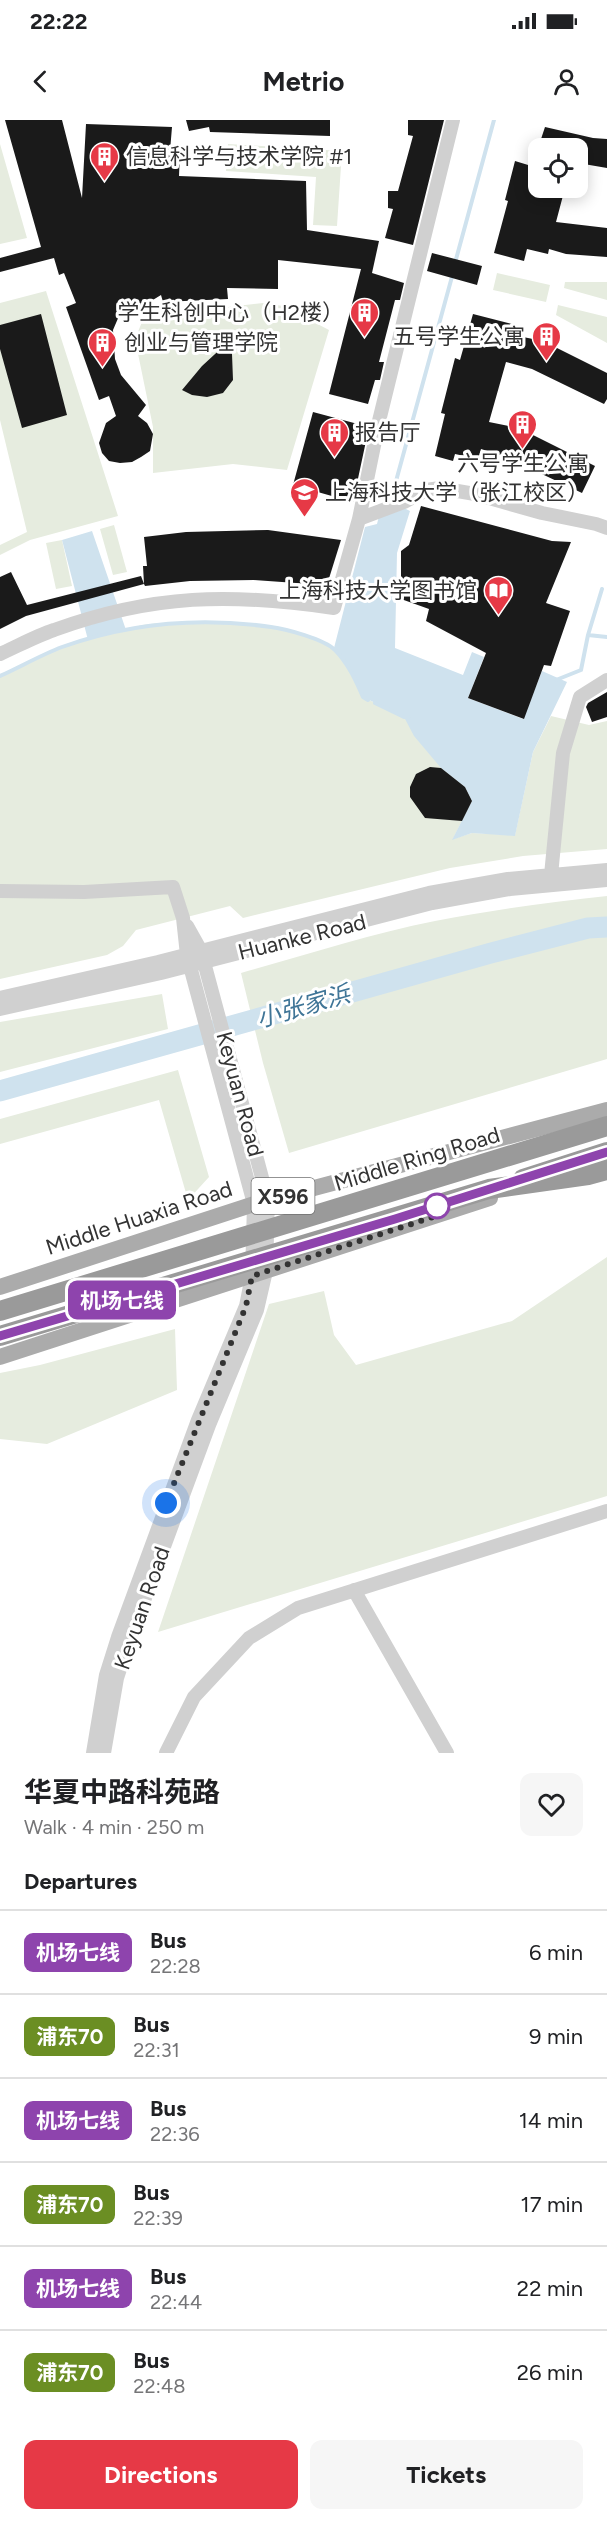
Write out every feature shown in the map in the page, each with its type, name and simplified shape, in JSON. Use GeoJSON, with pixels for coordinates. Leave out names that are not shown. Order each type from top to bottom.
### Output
{"type":"FeatureCollection","features":[{"type":"Feature","properties":{"kind":"highway"},"geometry":{"type":"LineString","coordinates":[[539,1146],[607,1117]]}},
{"type":"Feature","properties":{"kind":"highway","name":"Middle Ring Road"},"geometry":{"type":"LineString","coordinates":[[0,1311],[607,1126]]}},
{"type":"Feature","properties":{"kind":"highway"},"geometry":{"type":"LineString","coordinates":[[0,1336],[489,1189],[604,1162]]}},
{"type":"Feature","properties":{"kind":"main road","name":"Middle Huaxia Road"},"geometry":{"type":"LineString","coordinates":[[570,1119],[607,1103]]}},
{"type":"Feature","properties":{"kind":"main road","name":"Middle Huaxia Road"},"geometry":{"type":"LineString","coordinates":[[0,1287],[261,1202],[607,1110]]}},
{"type":"Feature","properties":{"kind":"main road"},"geometry":{"type":"LineString","coordinates":[[0,1357],[604,1162]]}},
{"type":"Feature","properties":{"kind":"street"},"geometry":{"type":"LineString","coordinates":[[0,654],[53,630],[143,604],[214,597],[278,600],[334,608],[359,519],[379,421],[453,120]]}},
{"type":"Feature","properties":{"kind":"street"},"geometry":{"type":"LineString","coordinates":[[359,519],[404,502],[426,490],[440,488],[475,494],[607,528]]}},
{"type":"Feature","properties":{"kind":"street"},"geometry":{"type":"LineString","coordinates":[[551,875],[555,814],[563,753],[580,697],[607,680]]}},
{"type":"Feature","properties":{"kind":"street","name":"Huanke Road"},"geometry":{"type":"LineString","coordinates":[[0,1009],[196,958],[429,893],[508,879],[607,870]]}},
{"type":"Feature","properties":{"kind":"street","name":"Huanke Road"},"geometry":{"type":"LineString","coordinates":[[0,998],[196,958],[432,903],[510,889],[607,880]]}},
{"type":"Feature","properties":{"kind":"street","name":"Keyuan Road"},"geometry":{"type":"LineString","coordinates":[[0,891],[84,892],[173,886],[196,958],[215,1000],[232,1063],[261,1202],[257,1310],[209,1425],[129,1641],[117,1678],[105,1753]]}},
{"type":"Feature","properties":{"kind":"street","name":"Keyuan Road"},"geometry":{"type":"LineString","coordinates":[[196,958],[201,1004],[218,1067],[261,1202]]}},
{"type":"Feature","properties":{"kind":"street","name":"Keyuan Road"},"geometry":{"type":"LineString","coordinates":[[93,1753],[97,1718],[106,1675],[142,1566],[198,1420],[259,1274]]}},
{"type":"Feature","properties":{"kind":"street"},"geometry":{"type":"LineString","coordinates":[[166,1753],[194,1697],[249,1638],[298,1608],[607,1510]]}},
{"type":"Feature","properties":{"kind":"street"},"geometry":{"type":"LineString","coordinates":[[354,1590],[447,1753]]}},
{"type":"Feature","properties":{"kind":"shaded area"},"geometry":{"type":"Polygon","coordinates":[[[0,144],[27,238],[0,244],[0,144]]]}},
{"type":"Feature","properties":{"kind":"shaded area"},"geometry":{"type":"Polygon","coordinates":[[[228,144],[342,151],[337,226],[313,225],[316,177],[226,171],[228,144]]]}},
{"type":"Feature","properties":{"kind":"shaded area"},"geometry":{"type":"Polygon","coordinates":[[[497,273],[550,285],[546,302],[493,290],[497,273]]]}},
{"type":"Feature","properties":{"kind":"shaded area"},"geometry":{"type":"Polygon","coordinates":[[[565,282],[607,282],[607,300],[564,288],[565,282]]]}},
{"type":"Feature","properties":{"kind":"shaded area"},"geometry":{"type":"Polygon","coordinates":[[[46,291],[118,516],[30,540],[0,555],[0,545],[27,532],[0,420],[0,303],[46,291]]]}},
{"type":"Feature","properties":{"kind":"shaded area"},"geometry":{"type":"Polygon","coordinates":[[[263,303],[283,306],[329,330],[287,470],[233,464],[153,473],[153,427],[135,339],[142,322],[151,314],[167,309],[211,309],[263,303]]]}},
{"type":"Feature","properties":{"kind":"shaded area"},"geometry":{"type":"Polygon","coordinates":[[[558,305],[607,317],[607,343],[556,315],[558,305]]]}},
{"type":"Feature","properties":{"kind":"shaded area"},"geometry":{"type":"Polygon","coordinates":[[[114,525],[127,572],[113,575],[100,529],[114,525]]]}},
{"type":"Feature","properties":{"kind":"shaded area"},"geometry":{"type":"Polygon","coordinates":[[[62,540],[72,586],[56,589],[46,543],[62,540]]]}},
{"type":"Feature","properties":{"kind":"shaded area"},"geometry":{"type":"Polygon","coordinates":[[[236,623],[290,630],[334,648],[353,675],[363,697],[404,717],[465,787],[472,801],[453,839],[472,833],[515,835],[533,752],[551,716],[589,725],[607,721],[607,849],[523,856],[450,868],[243,918],[230,906],[136,930],[123,946],[107,955],[0,979],[0,677],[63,647],[142,625],[236,623]]]}},
{"type":"Feature","properties":{"kind":"shaded area"},"geometry":{"type":"Polygon","coordinates":[[[607,896],[607,1059],[289,1153],[263,1063],[241,973],[411,926],[478,913],[607,896]]]}},
{"type":"Feature","properties":{"kind":"shaded area"},"geometry":{"type":"Polygon","coordinates":[[[162,994],[168,1029],[0,1072],[0,1022],[162,994]]]}},
{"type":"Feature","properties":{"kind":"shaded area"},"geometry":{"type":"Polygon","coordinates":[[[178,1070],[209,1177],[188,1200],[159,1100],[0,1144],[0,1119],[178,1070]]]}},
{"type":"Feature","properties":{"kind":"shaded area"},"geometry":{"type":"Polygon","coordinates":[[[607,1257],[607,1496],[158,1632],[269,1304],[324,1291],[334,1335],[356,1365],[512,1321],[607,1257]]]}},
{"type":"Feature","properties":{"kind":"shaded area"},"geometry":{"type":"Polygon","coordinates":[[[175,1329],[177,1390],[47,1444],[0,1439],[0,1373],[40,1365],[175,1329]]]}},
{"type":"Feature","properties":{"kind":"water"},"geometry":{"type":"Polygon","coordinates":[[[402,507],[410,511],[397,553],[395,648],[463,675],[472,652],[484,657],[468,698],[523,719],[542,671],[567,682],[533,752],[515,836],[472,833],[452,840],[472,801],[465,787],[441,768],[414,736],[404,717],[363,697],[353,675],[334,648],[365,527],[377,524],[379,516],[402,507]]]}},
{"type":"Feature","properties":{"kind":"water"},"geometry":{"type":"Polygon","coordinates":[[[92,531],[126,630],[88,640],[62,540],[92,531]]]}},
{"type":"Feature","properties":{"kind":"building"},"geometry":{"type":"Polygon","coordinates":[[[5,120],[62,120],[82,198],[86,124],[172,127],[170,151],[180,151],[179,176],[306,181],[307,230],[379,241],[372,273],[404,283],[400,300],[395,300],[379,362],[384,362],[380,380],[375,380],[368,404],[329,394],[361,269],[278,260],[278,289],[227,288],[228,299],[163,302],[161,295],[131,316],[122,309],[113,330],[115,359],[121,375],[146,405],[138,416],[147,423],[153,434],[150,451],[141,457],[132,462],[109,461],[102,453],[99,443],[106,423],[116,416],[109,396],[99,400],[66,307],[76,303],[64,273],[59,275],[54,258],[0,272],[0,258],[41,247],[5,120]]]}},
{"type":"Feature","properties":{"kind":"building"},"geometry":{"type":"Polygon","coordinates":[[[186,120],[330,120],[330,136],[210,132],[209,127],[189,131],[186,120]]]}},
{"type":"Feature","properties":{"kind":"building"},"geometry":{"type":"Polygon","coordinates":[[[408,120],[444,120],[413,245],[385,238],[393,209],[388,208],[388,191],[398,191],[413,136],[408,135],[408,120]]]}},
{"type":"Feature","properties":{"kind":"building"},"geometry":{"type":"Polygon","coordinates":[[[545,127],[607,139],[607,168],[588,165],[588,138],[541,138],[545,127]]]}},
{"type":"Feature","properties":{"kind":"building"},"geometry":{"type":"Polygon","coordinates":[[[515,161],[528,165],[528,198],[562,198],[556,222],[607,228],[607,257],[566,254],[549,249],[548,254],[527,249],[524,261],[494,253],[508,201],[505,200],[515,161]]]}},
{"type":"Feature","properties":{"kind":"building"},"geometry":{"type":"Polygon","coordinates":[[[432,253],[482,266],[477,285],[427,271],[432,253]]]}},
{"type":"Feature","properties":{"kind":"building"},"geometry":{"type":"Polygon","coordinates":[[[41,314],[67,415],[22,428],[0,349],[0,325],[41,314]]]}},
{"type":"Feature","properties":{"kind":"building"},"geometry":{"type":"Polygon","coordinates":[[[473,314],[516,325],[513,335],[543,341],[607,373],[607,399],[604,404],[532,369],[506,362],[489,422],[519,428],[595,466],[582,493],[506,457],[481,449],[478,459],[455,454],[453,461],[435,456],[445,414],[441,413],[455,358],[460,360],[473,314]]]}},
{"type":"Feature","properties":{"kind":"building"},"geometry":{"type":"Polygon","coordinates":[[[227,343],[232,354],[233,380],[223,393],[207,397],[192,395],[182,390],[202,366],[227,343]]]}},
{"type":"Feature","properties":{"kind":"building","name":"报告厅"},"geometry":{"type":"Polygon","coordinates":[[[313,412],[369,427],[353,502],[293,485],[313,412]]]}},
{"type":"Feature","properties":{"kind":"building","name":"上海科技大学图书馆"},"geometry":{"type":"Polygon","coordinates":[[[421,506],[552,541],[571,542],[546,603],[570,611],[551,666],[544,665],[524,719],[468,698],[486,653],[426,621],[429,609],[401,599],[401,551],[409,545],[421,506]]]}},
{"type":"Feature","properties":{"kind":"building"},"geometry":{"type":"Polygon","coordinates":[[[268,530],[341,540],[326,588],[310,584],[254,580],[190,581],[145,586],[144,584],[143,566],[147,566],[144,537],[186,532],[268,530]]]}},
{"type":"Feature","properties":{"kind":"building"},"geometry":{"type":"Polygon","coordinates":[[[11,572],[27,605],[141,576],[144,584],[26,616],[0,629],[0,577],[11,572]]]}},
{"type":"Feature","properties":{"kind":"building"},"geometry":{"type":"Polygon","coordinates":[[[607,692],[607,717],[592,722],[586,707],[588,703],[607,692]]]}},
{"type":"Feature","properties":{"kind":"building"},"geometry":{"type":"Polygon","coordinates":[[[430,767],[441,768],[465,787],[472,801],[462,821],[425,818],[410,797],[410,787],[416,774],[430,767]]]}},
{"type":"Feature","properties":{"kind":"waterway"},"geometry":{"type":"LineString","coordinates":[[455,263],[494,120]]}},
{"type":"Feature","properties":{"kind":"waterway"},"geometry":{"type":"LineString","coordinates":[[390,503],[453,273]]}},
{"type":"Feature","properties":{"kind":"waterway"},"geometry":{"type":"LineString","coordinates":[[588,635],[602,589]]}},
{"type":"Feature","properties":{"kind":"waterway"},"geometry":{"type":"LineString","coordinates":[[0,676],[62,647],[113,632],[165,624],[245,624],[286,630],[314,638],[330,646],[344,661],[363,697],[368,700]]}},
{"type":"Feature","properties":{"kind":"waterway"},"geometry":{"type":"LineString","coordinates":[[556,680],[581,670],[588,635],[607,637]]}},
{"type":"Feature","properties":{"kind":"waterway"},"geometry":{"type":"LineString","coordinates":[[375,703],[404,717],[409,717]]}},
{"type":"Feature","properties":{"kind":"waterway","name":"小张家浜"},"geometry":{"type":"LineString","coordinates":[[0,1091],[491,953],[588,928],[607,927]]}},
{"type":"Feature","properties":{"kind":"bus line","name":"机场七线"},"geometry":{"type":"LineString","coordinates":[[0,1336],[395,1219],[607,1152]]}},
{"type":"Feature","properties":{"kind":"place","name":"信息科学与技术学院 #1"},"geometry":{"type":"Point","coordinates":[105,182]}},
{"type":"Feature","properties":{"kind":"place","name":"学生科创中心（H2楼）"},"geometry":{"type":"Point","coordinates":[365,338]}},
{"type":"Feature","properties":{"kind":"place","name":"五号学生公寓"},"geometry":{"type":"Point","coordinates":[546,362]}},
{"type":"Feature","properties":{"kind":"place","name":"创业与管理学院"},"geometry":{"type":"Point","coordinates":[103,368]}},
{"type":"Feature","properties":{"kind":"place","name":"六号学生公寓"},"geometry":{"type":"Point","coordinates":[523,450]}},
{"type":"Feature","properties":{"kind":"place","name":"报告厅"},"geometry":{"type":"Point","coordinates":[334,458]}},
{"type":"Feature","properties":{"kind":"place","name":"上海科技大学（张江校区）"},"geometry":{"type":"Point","coordinates":[304,518]}},
{"type":"Feature","properties":{"kind":"place","name":"上海科技大学图书馆"},"geometry":{"type":"Point","coordinates":[498,616]}},
{"type":"Feature","properties":{"kind":"route"},"geometry":{"type":"LineString","coordinates":[[166,1503],[246,1306],[252,1276],[439,1215],[437,1206]]}}]}
